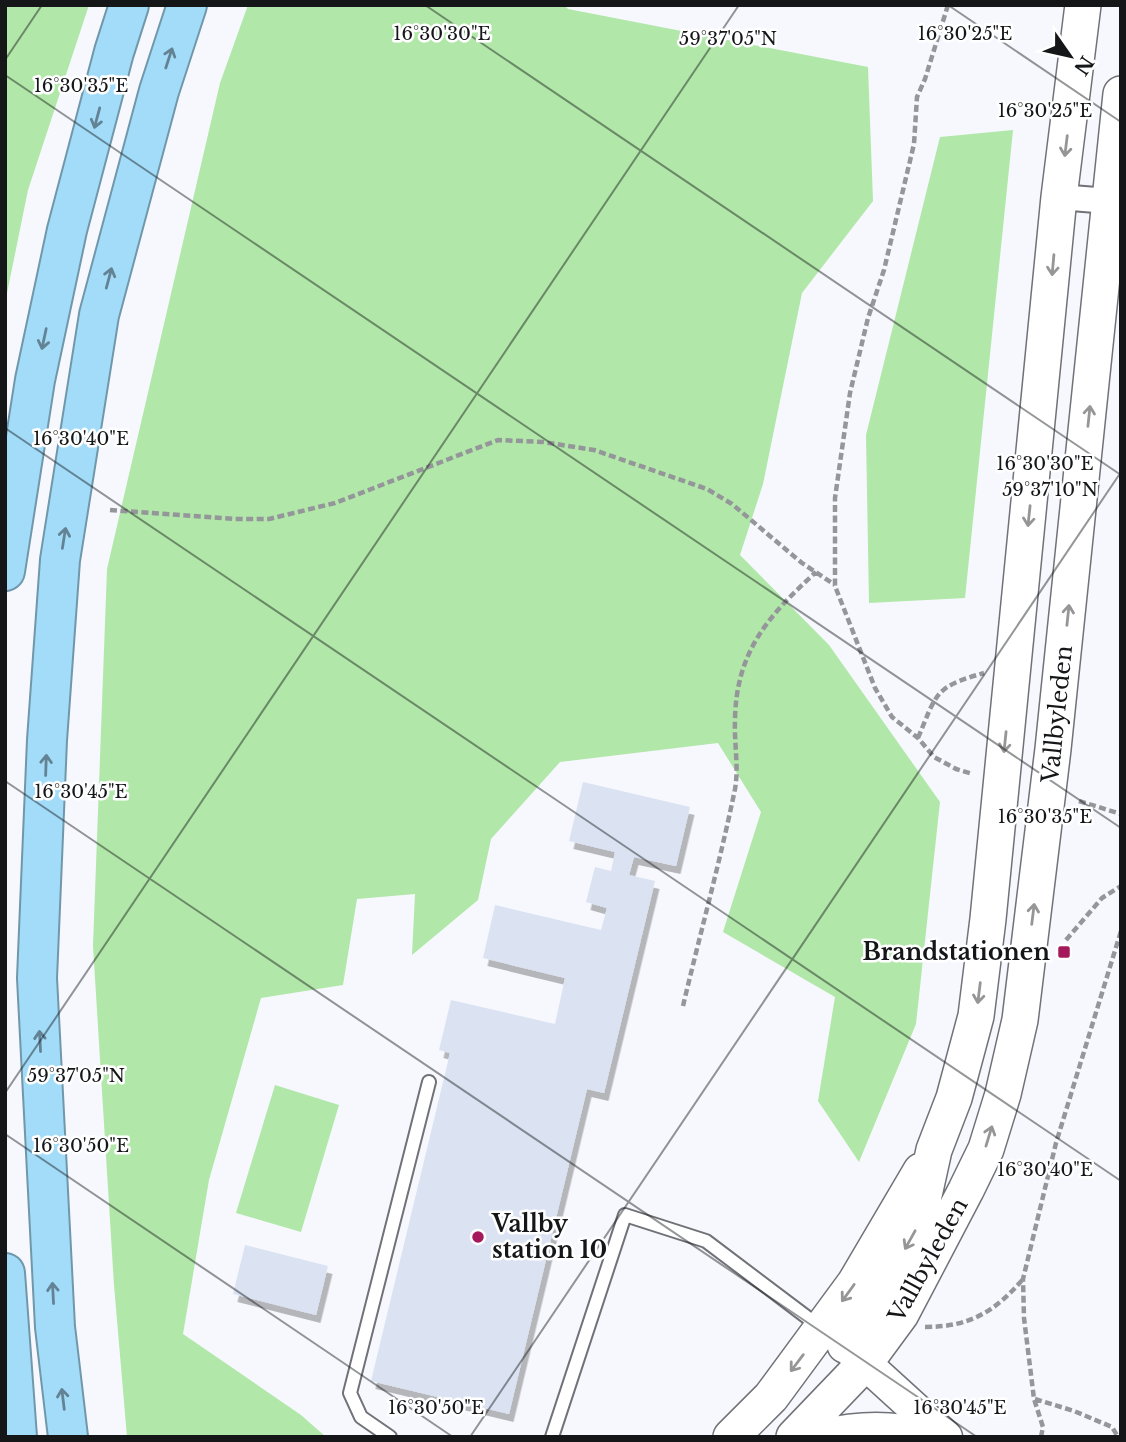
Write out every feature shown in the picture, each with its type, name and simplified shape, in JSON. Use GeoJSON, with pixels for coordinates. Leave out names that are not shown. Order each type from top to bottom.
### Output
{"type":"FeatureCollection","features":[{"type":"Feature","properties":{"kind":"highway"},"geometry":{"type":"LineString","coordinates":[[5,572],[35,380],[71,217],[129,5]]}},
{"type":"Feature","properties":{"kind":"highway"},"geometry":{"type":"LineString","coordinates":[[68,1437],[55,1328],[37,978],[47,740],[60,560],[99,315],[159,91],[187,5]]}},
{"type":"Feature","properties":{"kind":"highway"},"geometry":{"type":"LineString","coordinates":[[5,1273],[17,1437]]}},
{"type":"Feature","properties":{"kind":"main road","name":"Vallbyleden"},"geometry":{"type":"LineString","coordinates":[[794,1437],[844,1346],[855,1283],[934,1150],[954,1098],[976,1016],[1059,197],[1083,5]]}},
{"type":"Feature","properties":{"kind":"main road","name":"Vallbyleden"},"geometry":{"type":"LineString","coordinates":[[731,1437],[772,1397],[844,1346],[901,1314],[986,1149],[1003,1094],[1020,1020],[1056,722],[1116,202],[1121,94]]}},
{"type":"Feature","properties":{"kind":"main road"},"geometry":{"type":"LineString","coordinates":[[751,1437],[771,1411],[772,1397]]}},
{"type":"Feature","properties":{"kind":"main road"},"geometry":{"type":"LineString","coordinates":[[824,1437],[880,1429],[928,1437]]}},
{"type":"Feature","properties":{"kind":"street"},"geometry":{"type":"LineString","coordinates":[[1059,197],[1116,202]]}},
{"type":"Feature","properties":{"kind":"street"},"geometry":{"type":"LineString","coordinates":[[844,1346],[946,1437]]}},
{"type":"Feature","properties":{"kind":"lane"},"geometry":{"type":"LineString","coordinates":[[390,1437],[361,1417],[350,1393],[429,1082]]}},
{"type":"Feature","properties":{"kind":"lane"},"geometry":{"type":"LineString","coordinates":[[552,1437],[625,1215],[706,1241],[844,1346]]}},
{"type":"Feature","properties":{"kind":"path"},"geometry":{"type":"LineString","coordinates":[[948,5],[917,97],[914,144],[884,270],[868,318],[850,393],[835,498],[835,586],[875,688],[892,717],[918,738],[934,757],[972,774]]}},
{"type":"Feature","properties":{"kind":"path"},"geometry":{"type":"LineString","coordinates":[[110,510],[268,519],[335,503],[498,440],[543,442],[594,450],[707,489],[732,504],[835,586]]}},
{"type":"Feature","properties":{"kind":"path"},"geometry":{"type":"LineString","coordinates":[[683,1006],[735,787],[735,700],[745,661],[765,625],[788,598],[816,572]]}},
{"type":"Feature","properties":{"kind":"path"},"geometry":{"type":"LineString","coordinates":[[918,738],[935,696],[953,682],[984,673]]}},
{"type":"Feature","properties":{"kind":"path"},"geometry":{"type":"LineString","coordinates":[[1079,801],[1121,814]]}},
{"type":"Feature","properties":{"kind":"path"},"geometry":{"type":"LineString","coordinates":[[1066,940],[1102,898],[1121,886]]}},
{"type":"Feature","properties":{"kind":"path"},"geometry":{"type":"LineString","coordinates":[[1041,1437],[1043,1427],[1034,1399],[1024,1318],[1023,1279],[1056,1143],[1121,931]]}},
{"type":"Feature","properties":{"kind":"path"},"geometry":{"type":"LineString","coordinates":[[901,1314],[926,1328],[957,1326],[994,1308],[1006,1299],[1023,1279]]}},
{"type":"Feature","properties":{"kind":"path"},"geometry":{"type":"LineString","coordinates":[[1034,1399],[1074,1411],[1112,1427],[1118,1437]]}},
{"type":"Feature","properties":{"kind":"green space"},"geometry":{"type":"Polygon","coordinates":[[[5,5],[89,5],[28,190],[5,303],[5,5]]]}},
{"type":"Feature","properties":{"kind":"green space"},"geometry":{"type":"Polygon","coordinates":[[[248,5],[564,5],[568,9],[868,67],[873,201],[802,293],[763,484],[740,555],[829,645],[940,802],[916,1024],[859,1162],[818,1101],[835,997],[723,932],[761,812],[718,743],[560,762],[491,839],[478,900],[412,955],[415,894],[357,899],[343,985],[261,998],[209,1180],[183,1334],[301,1415],[326,1437],[127,1437],[114,1285],[93,946],[107,569],[220,83],[248,5]]]}},
{"type":"Feature","properties":{"kind":"green space"},"geometry":{"type":"Polygon","coordinates":[[[1013,130],[965,598],[869,603],[866,435],[940,137],[1013,130]]]}},
{"type":"Feature","properties":{"kind":"green space"},"geometry":{"type":"Polygon","coordinates":[[[275,1085],[339,1105],[301,1232],[236,1213],[275,1085]]]}},
{"type":"Feature","properties":{"kind":"building","name":"Vallby station 10"},"geometry":{"type":"Polygon","coordinates":[[[583,782],[690,807],[676,866],[634,857],[629,875],[655,881],[604,1093],[587,1089],[509,1414],[371,1381],[450,1053],[439,1050],[451,1000],[555,1024],[565,978],[483,958],[495,905],[601,930],[607,908],[586,902],[595,867],[611,871],[615,852],[569,841],[583,782]]]}},
{"type":"Feature","properties":{"kind":"building"},"geometry":{"type":"Polygon","coordinates":[[[245,1245],[328,1266],[316,1315],[233,1294],[245,1245]]]}},
{"type":"Feature","properties":{"kind":"place","name":"Brandstationen"},"geometry":{"type":"Point","coordinates":[1064,952]}},
{"type":"Feature","properties":{"kind":"place","name":"Vallby station 10"},"geometry":{"type":"Point","coordinates":[478,1237]}}]}
